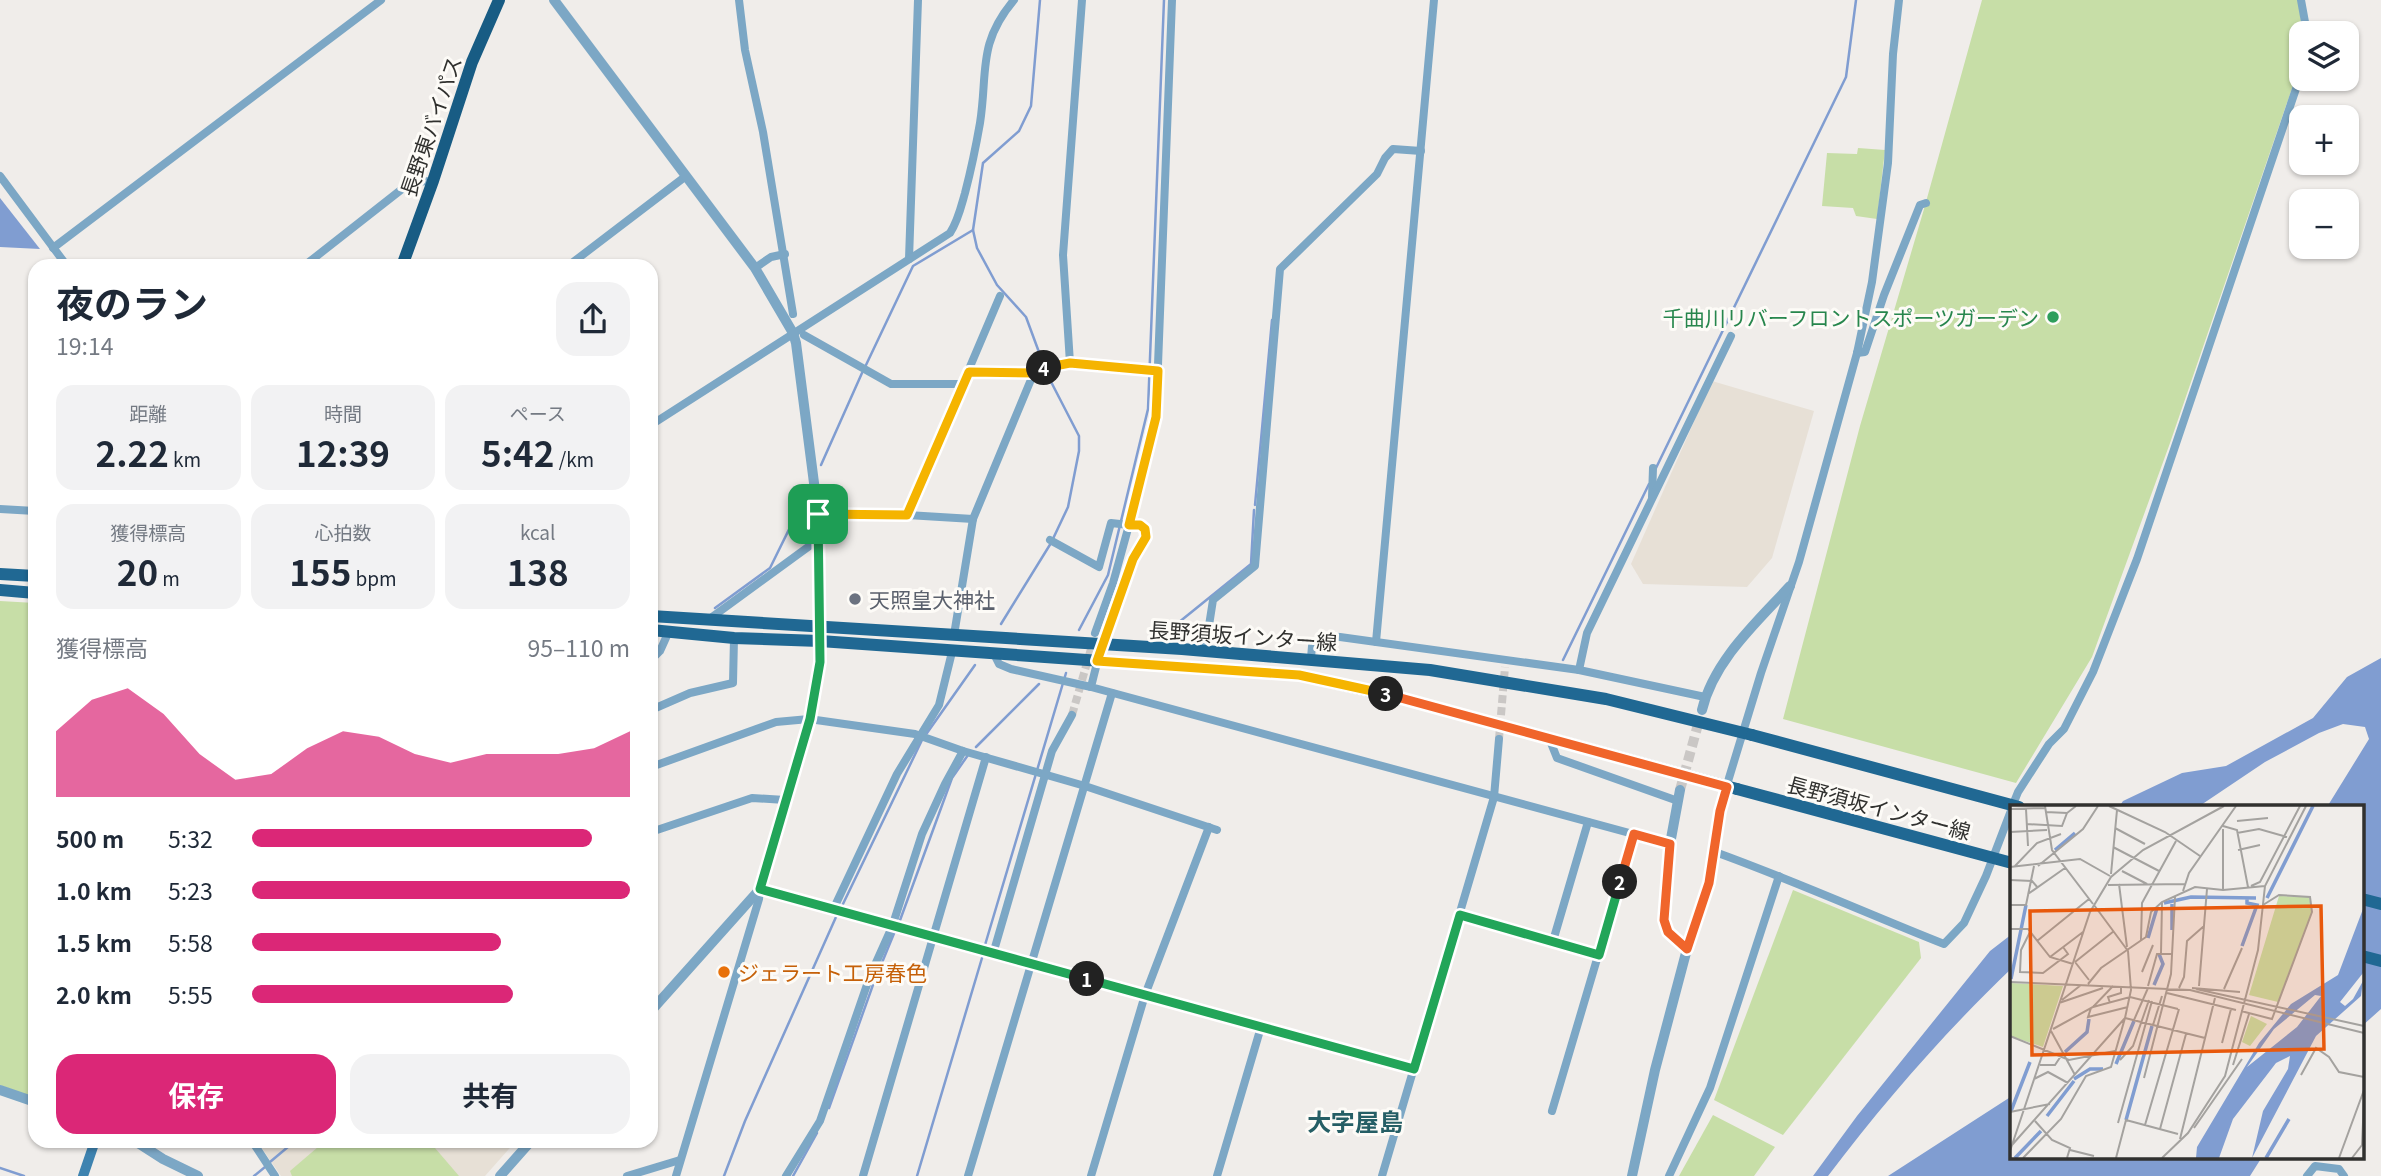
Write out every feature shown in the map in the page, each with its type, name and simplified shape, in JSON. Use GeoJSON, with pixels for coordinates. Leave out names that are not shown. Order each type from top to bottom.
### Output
{"type":"FeatureCollection","features":[{"type":"Feature","properties":{"kind":"highway","name":"長野東バイパス"},"geometry":{"type":"LineString","coordinates":[[405,259],[471,62],[499,0]]}},
{"type":"Feature","properties":{"kind":"main road"},"geometry":{"type":"LineString","coordinates":[[0,574],[28,576]]}},
{"type":"Feature","properties":{"kind":"main road"},"geometry":{"type":"LineString","coordinates":[[0,590],[28,592]]}},
{"type":"Feature","properties":{"kind":"main road","name":"長野須坂インター線"},"geometry":{"type":"LineString","coordinates":[[658,616],[954,635],[1098,639],[1430,670],[1606,699],[2012,805]]}},
{"type":"Feature","properties":{"kind":"main road","name":"長野須坂インター線"},"geometry":{"type":"LineString","coordinates":[[658,630],[734,638],[820,641],[1299,675],[1400,698],[2010,862]]}},
{"type":"Feature","properties":{"kind":"main road"},"geometry":{"type":"LineString","coordinates":[[2364,900],[2381,904]]}},
{"type":"Feature","properties":{"kind":"main road"},"geometry":{"type":"LineString","coordinates":[[2364,957],[2381,961]]}},
{"type":"Feature","properties":{"kind":"main road"},"geometry":{"type":"LineString","coordinates":[[83,1176],[93,1148]]}},
{"type":"Feature","properties":{"kind":"street"},"geometry":{"type":"LineString","coordinates":[[53,248],[380,0]]}},
{"type":"Feature","properties":{"kind":"street"},"geometry":{"type":"LineString","coordinates":[[554,0],[755,268],[793,332],[818,514],[820,662],[810,719],[676,1176]]}},
{"type":"Feature","properties":{"kind":"street"},"geometry":{"type":"LineString","coordinates":[[739,0],[785,254],[793,314]]}},
{"type":"Feature","properties":{"kind":"street"},"geometry":{"type":"LineString","coordinates":[[909,259],[918,0]]}},
{"type":"Feature","properties":{"kind":"street"},"geometry":{"type":"LineString","coordinates":[[658,420],[950,233],[955,225],[968,181],[980,122],[984,59],[993,32],[1014,0]]}},
{"type":"Feature","properties":{"kind":"street"},"geometry":{"type":"LineString","coordinates":[[1070,363],[1063,255],[1082,0]]}},
{"type":"Feature","properties":{"kind":"street"},"geometry":{"type":"LineString","coordinates":[[1091,687],[1097,661],[1098,639],[1156,417],[1151,370],[1172,0]]}},
{"type":"Feature","properties":{"kind":"street"},"geometry":{"type":"LineString","coordinates":[[1376,642],[1434,0]]}},
{"type":"Feature","properties":{"kind":"street"},"geometry":{"type":"LineString","coordinates":[[2301,0],[2305,21]]}},
{"type":"Feature","properties":{"kind":"street"},"geometry":{"type":"LineString","coordinates":[[1632,1176],[1655,1070],[1687,949],[1709,883],[1720,811],[1732,788],[1857,353],[1872,282],[1888,163],[1899,1]]}},
{"type":"Feature","properties":{"kind":"street"},"geometry":{"type":"LineString","coordinates":[[2013,805],[2018,792],[2049,744],[2064,729],[2093,672],[2137,559],[2295,91]]}},
{"type":"Feature","properties":{"kind":"street"},"geometry":{"type":"LineString","coordinates":[[1205,651],[1213,600],[1255,566],[1280,269],[1377,174],[1393,149],[1421,151]]}},
{"type":"Feature","properties":{"kind":"street"},"geometry":{"type":"LineString","coordinates":[[0,176],[62,259]]}},
{"type":"Feature","properties":{"kind":"street"},"geometry":{"type":"LineString","coordinates":[[577,259],[686,176]]}},
{"type":"Feature","properties":{"kind":"street"},"geometry":{"type":"LineString","coordinates":[[313,259],[411,182],[433,181]]}},
{"type":"Feature","properties":{"kind":"street"},"geometry":{"type":"LineString","coordinates":[[1857,353],[1865,352],[1894,268],[1920,205],[1927,203]]}},
{"type":"Feature","properties":{"kind":"street"},"geometry":{"type":"LineString","coordinates":[[755,268],[771,257],[785,254]]}},
{"type":"Feature","properties":{"kind":"street"},"geometry":{"type":"LineString","coordinates":[[907,515],[1000,296]]}},
{"type":"Feature","properties":{"kind":"street"},"geometry":{"type":"LineString","coordinates":[[804,335],[891,384],[964,384]]}},
{"type":"Feature","properties":{"kind":"street"},"geometry":{"type":"LineString","coordinates":[[1579,670],[1587,634],[1731,336]]}},
{"type":"Feature","properties":{"kind":"street"},"geometry":{"type":"LineString","coordinates":[[954,635],[973,519],[1035,370],[1070,363],[1151,370]]}},
{"type":"Feature","properties":{"kind":"street"},"geometry":{"type":"LineString","coordinates":[[969,372],[1034,373]]}},
{"type":"Feature","properties":{"kind":"street"},"geometry":{"type":"LineString","coordinates":[[1652,500],[1653,468]]}},
{"type":"Feature","properties":{"kind":"street"},"geometry":{"type":"LineString","coordinates":[[0,509],[28,511]]}},
{"type":"Feature","properties":{"kind":"street"},"geometry":{"type":"LineString","coordinates":[[818,514],[973,519]]}},
{"type":"Feature","properties":{"kind":"street"},"geometry":{"type":"LineString","coordinates":[[1052,541],[1099,567],[1111,523],[1140,525],[1145,529],[1146,537],[1133,559],[1098,639]]}},
{"type":"Feature","properties":{"kind":"street"},"geometry":{"type":"LineString","coordinates":[[708,620],[819,539]]}},
{"type":"Feature","properties":{"kind":"street"},"geometry":{"type":"LineString","coordinates":[[1702,710],[1705,697],[1726,659],[1790,586]]}},
{"type":"Feature","properties":{"kind":"street"},"geometry":{"type":"LineString","coordinates":[[658,653],[669,631]]}},
{"type":"Feature","properties":{"kind":"street"},"geometry":{"type":"LineString","coordinates":[[1311,658],[1312,646],[1323,636],[1579,670],[1705,697]]}},
{"type":"Feature","properties":{"kind":"street"},"geometry":{"type":"LineString","coordinates":[[658,706],[690,693],[733,683],[734,638]]}},
{"type":"Feature","properties":{"kind":"street"},"geometry":{"type":"LineString","coordinates":[[833,910],[897,774],[939,705],[952,652]]}},
{"type":"Feature","properties":{"kind":"street"},"geometry":{"type":"LineString","coordinates":[[994,654],[999,664],[1374,762],[1670,844]]}},
{"type":"Feature","properties":{"kind":"street"},"geometry":{"type":"LineString","coordinates":[[968,1176],[1112,693]]}},
{"type":"Feature","properties":{"kind":"street"},"geometry":{"type":"LineString","coordinates":[[993,954],[1043,775],[1052,751],[1072,715]]}},
{"type":"Feature","properties":{"kind":"street"},"geometry":{"type":"LineString","coordinates":[[658,764],[776,722],[810,719],[920,736],[1085,786],[1213,829],[1145,995],[1091,1176]]}},
{"type":"Feature","properties":{"kind":"street"},"geometry":{"type":"LineString","coordinates":[[1382,1176],[1494,797],[1499,738]]}},
{"type":"Feature","properties":{"kind":"street"},"geometry":{"type":"LineString","coordinates":[[1549,738],[1557,758],[1679,796],[1670,844],[1664,920],[1668,932],[1687,949]]}},
{"type":"Feature","properties":{"kind":"street"},"geometry":{"type":"LineString","coordinates":[[786,1176],[820,1121],[870,976],[892,927],[922,834],[963,751]]}},
{"type":"Feature","properties":{"kind":"street"},"geometry":{"type":"LineString","coordinates":[[863,1176],[986,757]]}},
{"type":"Feature","properties":{"kind":"street"},"geometry":{"type":"LineString","coordinates":[[658,830],[751,798],[785,800]]}},
{"type":"Feature","properties":{"kind":"street"},"geometry":{"type":"LineString","coordinates":[[1715,852],[1944,944],[1964,923],[1986,876],[2010,812]]}},
{"type":"Feature","properties":{"kind":"street"},"geometry":{"type":"LineString","coordinates":[[1553,941],[1588,822]]}},
{"type":"Feature","properties":{"kind":"street"},"geometry":{"type":"LineString","coordinates":[[1552,1111],[1634,834]]}},
{"type":"Feature","properties":{"kind":"street"},"geometry":{"type":"LineString","coordinates":[[1670,1176],[1710,1088],[1779,876]]}},
{"type":"Feature","properties":{"kind":"street"},"geometry":{"type":"LineString","coordinates":[[760,889],[1414,1069]]}},
{"type":"Feature","properties":{"kind":"street"},"geometry":{"type":"LineString","coordinates":[[658,1003],[760,889]]}},
{"type":"Feature","properties":{"kind":"street"},"geometry":{"type":"LineString","coordinates":[[1460,915],[1599,955]]}},
{"type":"Feature","properties":{"kind":"street"},"geometry":{"type":"LineString","coordinates":[[1217,1176],[1261,1027]]}},
{"type":"Feature","properties":{"kind":"street"},"geometry":{"type":"LineString","coordinates":[[0,1090],[28,1100]]}},
{"type":"Feature","properties":{"kind":"street"},"geometry":{"type":"LineString","coordinates":[[146,1148],[198,1176]]}},
{"type":"Feature","properties":{"kind":"street"},"geometry":{"type":"LineString","coordinates":[[257,1148],[275,1176]]}},
{"type":"Feature","properties":{"kind":"street"},"geometry":{"type":"LineString","coordinates":[[500,1176],[525,1148]]}},
{"type":"Feature","properties":{"kind":"street"},"geometry":{"type":"LineString","coordinates":[[627,1176],[680,1160]]}},
{"type":"Feature","properties":{"kind":"street"},"geometry":{"type":"LineString","coordinates":[[2307,1176],[2315,1166],[2339,1169],[2344,1176]]}},
{"type":"Feature","properties":{"kind":"shaded area"},"geometry":{"type":"Polygon","coordinates":[[[1712,381],[1814,411],[1772,558],[1747,587],[1643,584],[1631,564],[1712,381]]]}},
{"type":"Feature","properties":{"kind":"shaded area"},"geometry":{"type":"Polygon","coordinates":[[[262,1148],[510,1148],[485,1176],[281,1176],[262,1148]]]}},
{"type":"Feature","properties":{"kind":"green space","name":"千曲川リバーフロントスポーツガーデン"},"geometry":{"type":"Polygon","coordinates":[[[1982,0],[2299,0],[2301,21],[2289,21],[2291,91],[2170,443],[2092,657],[2016,783],[1783,719],[1860,426],[1982,0]]]}},
{"type":"Feature","properties":{"kind":"green space"},"geometry":{"type":"Polygon","coordinates":[[[1858,148],[1885,150],[1877,219],[1856,216],[1853,208],[1822,206],[1827,153],[1857,154],[1858,148]]]}},
{"type":"Feature","properties":{"kind":"green space"},"geometry":{"type":"Polygon","coordinates":[[[0,601],[28,603],[28,1095],[0,1085],[0,601]]]}},
{"type":"Feature","properties":{"kind":"green space"},"geometry":{"type":"Polygon","coordinates":[[[1793,890],[1919,942],[1921,958],[1783,1135],[1714,1100],[1793,890]]]}},
{"type":"Feature","properties":{"kind":"green space"},"geometry":{"type":"Polygon","coordinates":[[[1713,1115],[1775,1147],[1754,1176],[1679,1176],[1713,1115]]]}},
{"type":"Feature","properties":{"kind":"green space"},"geometry":{"type":"Polygon","coordinates":[[[317,1148],[435,1148],[459,1176],[292,1176],[290,1171],[317,1148]]]}},
{"type":"Feature","properties":{"kind":"water"},"geometry":{"type":"Polygon","coordinates":[[[0,198],[40,249],[0,247],[0,198]]]}},
{"type":"Feature","properties":{"kind":"water"},"geometry":{"type":"Polygon","coordinates":[[[2381,658],[2381,1009],[2364,1024],[2364,805],[2328,805],[2369,739],[2365,727],[2343,724],[2319,733],[2265,762],[2201,805],[2120,805],[2123,801],[2182,773],[2226,766],[2313,718],[2347,677],[2381,658]]]}},
{"type":"Feature","properties":{"kind":"water"},"geometry":{"type":"Polygon","coordinates":[[[2010,936],[2010,970],[1916,1068],[1828,1176],[1813,1176],[1857,1116],[1990,951],[2010,936]]]}},
{"type":"Feature","properties":{"kind":"water"},"geometry":{"type":"Polygon","coordinates":[[[2010,1097],[2010,1158],[2261,1158],[2250,1176],[1888,1176],[2010,1097]]]}},
{"type":"Feature","properties":{"kind":"waterway"},"geometry":{"type":"LineString","coordinates":[[866,365],[913,266],[973,230],[983,163],[1019,131],[1031,106],[1040,0]]}},
{"type":"Feature","properties":{"kind":"waterway"},"geometry":{"type":"LineString","coordinates":[[1079,630],[1108,575],[1148,409],[1164,0]]}},
{"type":"Feature","properties":{"kind":"waterway"},"geometry":{"type":"LineString","coordinates":[[1656,468],[1846,77],[1856,0]]}},
{"type":"Feature","properties":{"kind":"waterway"},"geometry":{"type":"LineString","coordinates":[[973,230],[977,248],[997,285],[1026,317],[1043,363]]}},
{"type":"Feature","properties":{"kind":"waterway"},"geometry":{"type":"LineString","coordinates":[[1255,505],[1272,320]]}},
{"type":"Feature","properties":{"kind":"waterway"},"geometry":{"type":"LineString","coordinates":[[821,465],[862,373]]}},
{"type":"Feature","properties":{"kind":"waterway"},"geometry":{"type":"LineString","coordinates":[[1001,624],[1051,543],[1068,507],[1079,451],[1079,436],[1047,374]]}},
{"type":"Feature","properties":{"kind":"waterway"},"geometry":{"type":"LineString","coordinates":[[1563,660],[1649,484]]}},
{"type":"Feature","properties":{"kind":"waterway"},"geometry":{"type":"LineString","coordinates":[[715,608],[770,568],[803,501]]}},
{"type":"Feature","properties":{"kind":"waterway"},"geometry":{"type":"LineString","coordinates":[[1173,627],[1251,564],[1254,510]]}},
{"type":"Feature","properties":{"kind":"waterway"},"geometry":{"type":"LineString","coordinates":[[1158,638],[1169,630]]}},
{"type":"Feature","properties":{"kind":"waterway"},"geometry":{"type":"LineString","coordinates":[[927,733],[975,665]]}},
{"type":"Feature","properties":{"kind":"waterway"},"geometry":{"type":"LineString","coordinates":[[985,945],[1066,673]]}},
{"type":"Feature","properties":{"kind":"waterway"},"geometry":{"type":"LineString","coordinates":[[976,747],[1039,684]]}},
{"type":"Feature","properties":{"kind":"waterway"},"geometry":{"type":"LineString","coordinates":[[842,906],[922,740]]}},
{"type":"Feature","properties":{"kind":"waterway"},"geometry":{"type":"LineString","coordinates":[[899,923],[952,778],[968,755]]}},
{"type":"Feature","properties":{"kind":"waterway"},"geometry":{"type":"LineString","coordinates":[[724,1176],[745,1121],[836,917]]}},
{"type":"Feature","properties":{"kind":"waterway"},"geometry":{"type":"LineString","coordinates":[[829,1108],[895,931]]}},
{"type":"Feature","properties":{"kind":"waterway"},"geometry":{"type":"LineString","coordinates":[[917,1176],[982,958]]}},
{"type":"Feature","properties":{"kind":"waterway"},"geometry":{"type":"LineString","coordinates":[[793,1176],[817,1133]]}},
{"type":"Feature","properties":{"kind":"waterway"},"geometry":{"type":"LineString","coordinates":[[270,1162],[287,1148]]}},
{"type":"Feature","properties":{"kind":"waterway"},"geometry":{"type":"LineString","coordinates":[[254,1176],[265,1167]]}},
{"type":"Feature","properties":{"kind":"waterway"},"geometry":{"type":"LineString","coordinates":[[0,1168],[24,1176]]}},
{"type":"Feature","properties":{"kind":"tunnel"},"geometry":{"type":"LineString","coordinates":[[1072,715],[1093,642]]}},
{"type":"Feature","properties":{"kind":"tunnel"},"geometry":{"type":"LineString","coordinates":[[1499,739],[1505,667]]}},
{"type":"Feature","properties":{"kind":"tunnel"},"geometry":{"type":"LineString","coordinates":[[1680,790],[1700,717]]}},
{"type":"Feature","properties":{"kind":"place","name":"千曲川リバーフロントスポーツガーデン"},"geometry":{"type":"Point","coordinates":[2053,317]}},
{"type":"Feature","properties":{"kind":"place","name":"天照皇大神社"},"geometry":{"type":"Point","coordinates":[855,599]}},
{"type":"Feature","properties":{"kind":"place","name":"ジェラート工房春色"},"geometry":{"type":"Point","coordinates":[724,972]}},
{"type":"Feature","properties":{"kind":"district","name":"大字屋島"},"geometry":{"type":"Point","coordinates":[1355,1120]}},
{"type":"Feature","properties":{"kind":"route"},"geometry":{"type":"LineString","coordinates":[[1070,363],[1158,371],[1156,417],[1129,525],[1140,525],[1145,529],[1146,537],[1133,559],[1097,661],[1257,671],[1341,683],[1727,787],[1720,811],[1709,883],[1687,949],[1668,932],[1664,920],[1670,844],[1634,834],[1599,955],[1460,915],[1414,1069],[760,889],[810,719],[820,662],[818,514],[907,515],[969,372],[1034,373],[1035,370],[1070,363]]}}]}
